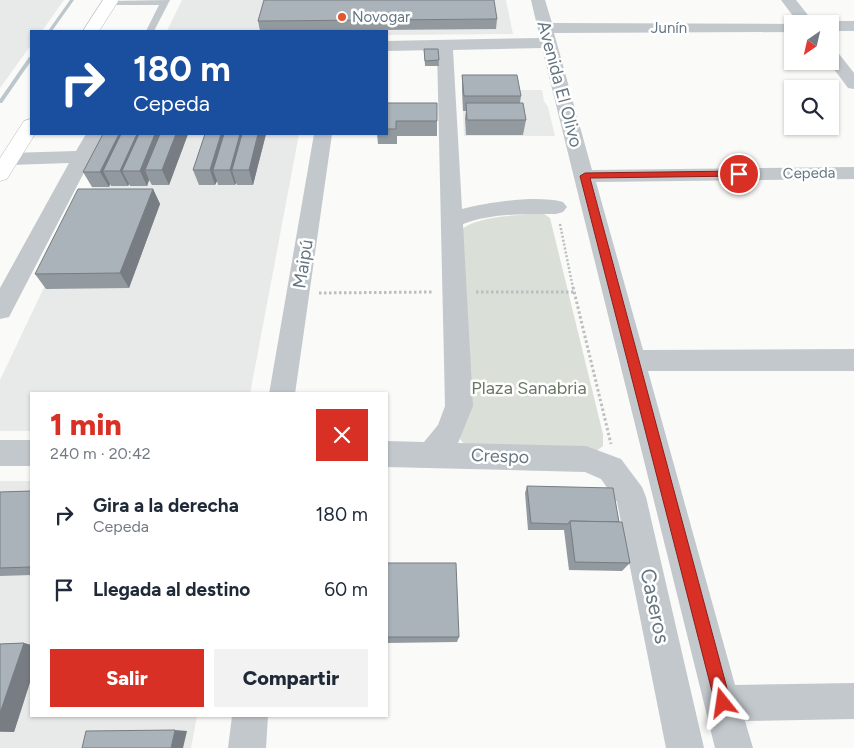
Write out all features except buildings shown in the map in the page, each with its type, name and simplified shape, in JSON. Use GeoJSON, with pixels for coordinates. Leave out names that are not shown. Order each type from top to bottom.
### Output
{"type":"FeatureCollection","features":[{"type":"Feature","properties":{"kind":"main road"},"geometry":{"type":"LineString","coordinates":[[92,30],[110,1]]}},
{"type":"Feature","properties":{"kind":"main road"},"geometry":{"type":"LineString","coordinates":[[5,166],[30,127]]}},
{"type":"Feature","properties":{"kind":"street","name":"Avenida El Olivo"},"geometry":{"type":"LineString","coordinates":[[538,0],[734,748]]}},
{"type":"Feature","properties":{"kind":"street"},"geometry":{"type":"LineString","coordinates":[[788,0],[800,15]]}},
{"type":"Feature","properties":{"kind":"street"},"geometry":{"type":"LineString","coordinates":[[839,26],[854,26]]}},
{"type":"Feature","properties":{"kind":"street","name":"Junín"},"geometry":{"type":"LineString","coordinates":[[388,46],[445,46],[548,36],[784,27]]}},
{"type":"Feature","properties":{"kind":"street"},"geometry":{"type":"LineString","coordinates":[[432,454],[450,432],[459,406],[445,46]]}},
{"type":"Feature","properties":{"kind":"street"},"geometry":{"type":"LineString","coordinates":[[839,65],[854,84]]}},
{"type":"Feature","properties":{"kind":"street"},"geometry":{"type":"LineString","coordinates":[[0,310],[94,135]]}},
{"type":"Feature","properties":{"kind":"street","name":"Maipú"},"geometry":{"type":"LineString","coordinates":[[282,392],[323,135]]}},
{"type":"Feature","properties":{"kind":"street"},"geometry":{"type":"LineString","coordinates":[[5,166],[82,157]]}},
{"type":"Feature","properties":{"kind":"street","name":"Cepeda"},"geometry":{"type":"LineString","coordinates":[[585,176],[854,173]]}},
{"type":"Feature","properties":{"kind":"street"},"geometry":{"type":"LineString","coordinates":[[452,220],[485,210],[556,207]]}},
{"type":"Feature","properties":{"kind":"street"},"geometry":{"type":"LineString","coordinates":[[633,361],[854,360]]}},
{"type":"Feature","properties":{"kind":"street"},"geometry":{"type":"LineString","coordinates":[[0,453],[30,453]]}},
{"type":"Feature","properties":{"kind":"street","name":"Crespo"},"geometry":{"type":"LineString","coordinates":[[388,454],[586,459],[611,469]]}},
{"type":"Feature","properties":{"kind":"street","name":"Caseros"},"geometry":{"type":"LineString","coordinates":[[611,469],[631,497],[685,748]]}},
{"type":"Feature","properties":{"kind":"street"},"geometry":{"type":"LineString","coordinates":[[723,703],[854,701]]}},
{"type":"Feature","properties":{"kind":"street"},"geometry":{"type":"LineString","coordinates":[[247,748],[250,717]]}},
{"type":"Feature","properties":{"kind":"lane"},"geometry":{"type":"LineString","coordinates":[[110,1],[166,1],[151,30]]}},
{"type":"Feature","properties":{"kind":"path"},"geometry":{"type":"LineString","coordinates":[[556,207],[574,292],[612,448],[611,469]]}},
{"type":"Feature","properties":{"kind":"shaded area"},"geometry":{"type":"Polygon","coordinates":[[[0,0],[64,0],[43,30],[30,30],[30,46],[0,88],[0,0]]]}},
{"type":"Feature","properties":{"kind":"shaded area","name":"Novogar"},"geometry":{"type":"Polygon","coordinates":[[[182,0],[506,0],[513,34],[388,35],[388,30],[167,30],[182,0]]]}},
{"type":"Feature","properties":{"kind":"shaded area"},"geometry":{"type":"Polygon","coordinates":[[[462,90],[542,90],[555,136],[464,136],[462,90]]]}},
{"type":"Feature","properties":{"kind":"shaded area"},"geometry":{"type":"Polygon","coordinates":[[[117,135],[299,135],[250,392],[30,392],[30,431],[0,431],[0,380],[117,135]]]}},
{"type":"Feature","properties":{"kind":"shaded area"},"geometry":{"type":"Polygon","coordinates":[[[0,481],[30,481],[30,717],[197,717],[191,748],[0,748],[0,481]]]}},
{"type":"Feature","properties":{"kind":"green space","name":"Plaza Sanabria"},"geometry":{"type":"Polygon","coordinates":[[[538,213],[550,218],[603,434],[603,446],[595,452],[465,445],[460,439],[462,428],[459,232],[474,223],[485,220],[538,213]]]}},
{"type":"Feature","properties":{"kind":"waterway"},"geometry":{"type":"LineString","coordinates":[[51,30],[72,0]]}},
{"type":"Feature","properties":{"kind":"waterway"},"geometry":{"type":"LineString","coordinates":[[0,102],[30,59]]}},
{"type":"Feature","properties":{"kind":"place","name":"Novogar"},"geometry":{"type":"Point","coordinates":[342,17]}},
{"type":"Feature","properties":{"kind":"route"},"geometry":{"type":"LineString","coordinates":[[723,703],[585,176],[739,174]]}}]}
